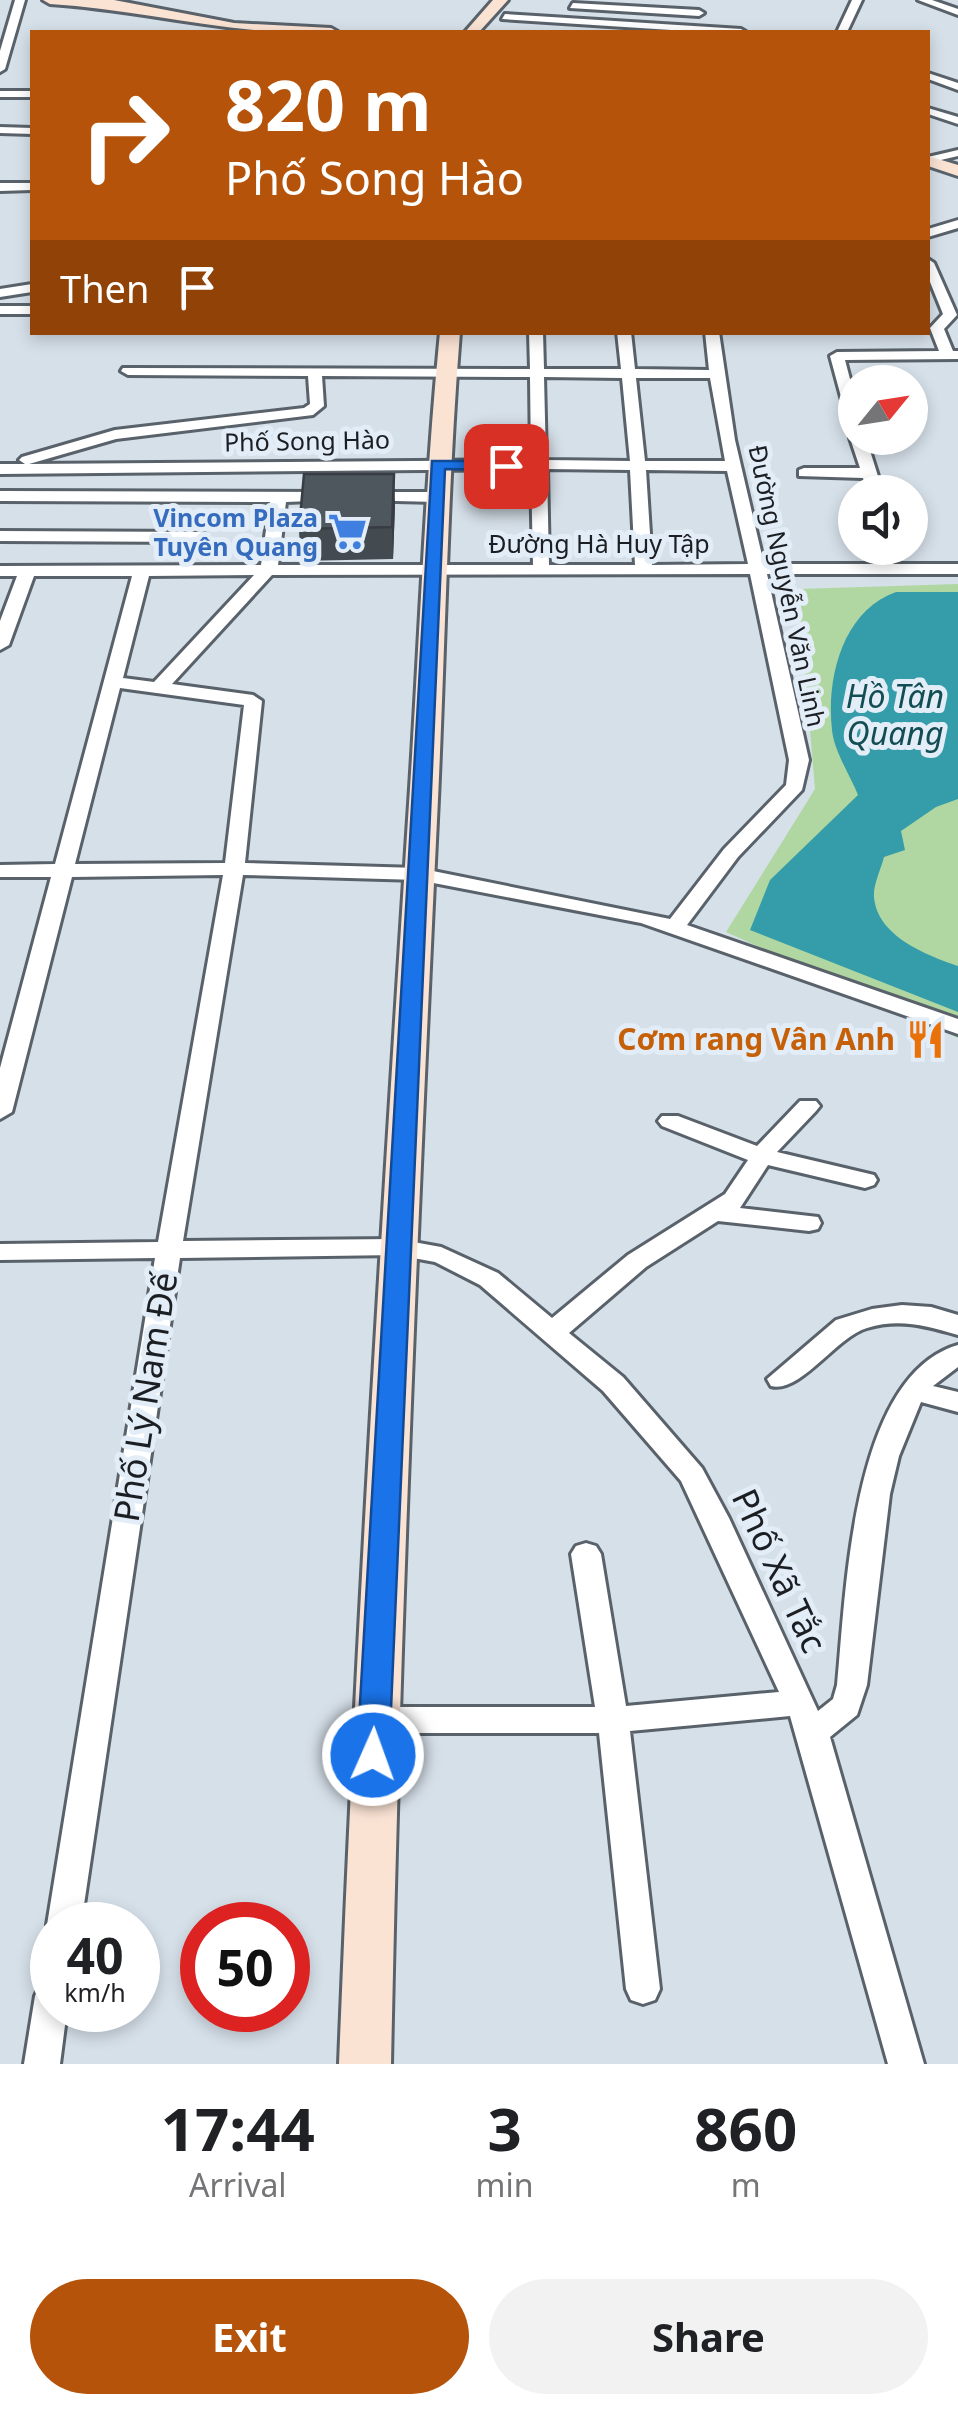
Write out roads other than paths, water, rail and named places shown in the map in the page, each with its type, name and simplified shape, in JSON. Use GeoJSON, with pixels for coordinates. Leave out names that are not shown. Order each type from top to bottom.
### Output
{"type":"FeatureCollection","features":[{"type":"Feature","properties":{"kind":"main road"},"geometry":{"type":"LineString","coordinates":[[50,0],[113,4],[217,29],[255,30]]}},
{"type":"Feature","properties":{"kind":"main road"},"geometry":{"type":"LineString","coordinates":[[474,30],[500,0]]}},
{"type":"Feature","properties":{"kind":"main road"},"geometry":{"type":"LineString","coordinates":[[494,30],[519,0]]}},
{"type":"Feature","properties":{"kind":"main road"},"geometry":{"type":"LineString","coordinates":[[930,161],[958,171]]}},
{"type":"Feature","properties":{"kind":"main road"},"geometry":{"type":"LineString","coordinates":[[365,2064],[375,1720],[397,1247],[443,371],[449,335]]}},
{"type":"Feature","properties":{"kind":"street"},"geometry":{"type":"LineString","coordinates":[[0,70],[20,0]]}},
{"type":"Feature","properties":{"kind":"street"},"geometry":{"type":"LineString","coordinates":[[689,30],[708,0]]}},
{"type":"Feature","properties":{"kind":"street"},"geometry":{"type":"LineString","coordinates":[[843,30],[857,0]]}},
{"type":"Feature","properties":{"kind":"street"},"geometry":{"type":"LineString","coordinates":[[923,0],[958,12]]}},
{"type":"Feature","properties":{"kind":"street"},"geometry":{"type":"LineString","coordinates":[[561,21],[575,3],[698,13]]}},
{"type":"Feature","properties":{"kind":"street"},"geometry":{"type":"LineString","coordinates":[[505,17],[675,30]]}},
{"type":"Feature","properties":{"kind":"street"},"geometry":{"type":"LineString","coordinates":[[930,75],[958,76]]}},
{"type":"Feature","properties":{"kind":"street"},"geometry":{"type":"LineString","coordinates":[[930,76],[958,87]]}},
{"type":"Feature","properties":{"kind":"street"},"geometry":{"type":"LineString","coordinates":[[0,94],[30,94]]}},
{"type":"Feature","properties":{"kind":"street"},"geometry":{"type":"LineString","coordinates":[[930,112],[958,121]]}},
{"type":"Feature","properties":{"kind":"street"},"geometry":{"type":"LineString","coordinates":[[0,130],[30,131]]}},
{"type":"Feature","properties":{"kind":"street"},"geometry":{"type":"LineString","coordinates":[[930,160],[958,153]]}},
{"type":"Feature","properties":{"kind":"street"},"geometry":{"type":"LineString","coordinates":[[0,187],[30,187]]}},
{"type":"Feature","properties":{"kind":"street"},"geometry":{"type":"LineString","coordinates":[[930,232],[958,224]]}},
{"type":"Feature","properties":{"kind":"street"},"geometry":{"type":"LineString","coordinates":[[839,365],[837,356],[953,356],[937,328],[954,315],[930,267]]}},
{"type":"Feature","properties":{"kind":"street"},"geometry":{"type":"LineString","coordinates":[[0,293],[30,288]]}},
{"type":"Feature","properties":{"kind":"street"},"geometry":{"type":"LineString","coordinates":[[0,310],[30,310]]}},
{"type":"Feature","properties":{"kind":"street"},"geometry":{"type":"LineString","coordinates":[[536,335],[541,568]]}},
{"type":"Feature","properties":{"kind":"street"},"geometry":{"type":"LineString","coordinates":[[624,335],[644,569]]}},
{"type":"Feature","properties":{"kind":"street","name":"Đường Nguyễn Văn Linh"},"geometry":{"type":"LineString","coordinates":[[675,928],[731,853],[795,786],[799,760],[760,569],[734,466],[712,335]]}},
{"type":"Feature","properties":{"kind":"street"},"geometry":{"type":"LineString","coordinates":[[128,371],[716,374]]}},
{"type":"Feature","properties":{"kind":"street"},"geometry":{"type":"LineString","coordinates":[[3,469],[115,435],[308,412],[317,406],[315,372]]}},
{"type":"Feature","properties":{"kind":"street"},"geometry":{"type":"LineString","coordinates":[[804,473],[869,473],[863,455]]}},
{"type":"Feature","properties":{"kind":"street"},"geometry":{"type":"LineString","coordinates":[[195,569],[214,466]]}},
{"type":"Feature","properties":{"kind":"street","name":"Phố Song Hào"},"geometry":{"type":"LineString","coordinates":[[3,469],[214,466],[437,481],[540,466],[734,466]]}},
{"type":"Feature","properties":{"kind":"street"},"geometry":{"type":"LineString","coordinates":[[0,536],[205,517],[279,496],[437,481]]}},
{"type":"Feature","properties":{"kind":"street"},"geometry":{"type":"LineString","coordinates":[[0,496],[205,517]]}},
{"type":"Feature","properties":{"kind":"street"},"geometry":{"type":"LineString","coordinates":[[115,682],[160,686],[269,569],[279,496]]}},
{"type":"Feature","properties":{"kind":"street"},"geometry":{"type":"LineString","coordinates":[[900,565],[902,569]]}},
{"type":"Feature","properties":{"kind":"street"},"geometry":{"type":"LineString","coordinates":[[0,1112],[142,569]]}},
{"type":"Feature","properties":{"kind":"street","name":"Đường Hà Huy Tập"},"geometry":{"type":"LineString","coordinates":[[0,572],[958,569]]}},
{"type":"Feature","properties":{"kind":"street"},"geometry":{"type":"LineString","coordinates":[[0,645],[26,571]]}},
{"type":"Feature","properties":{"kind":"street","name":"Phố Lý Nam Đế"},"geometry":{"type":"LineString","coordinates":[[68,1902],[169,1250],[234,870],[253,701],[160,686]]}},
{"type":"Feature","properties":{"kind":"street"},"geometry":{"type":"LineString","coordinates":[[0,872],[234,870],[418,874],[544,896],[675,928],[957,1032]]}},
{"type":"Feature","properties":{"kind":"street"},"geometry":{"type":"LineString","coordinates":[[554,1332],[637,1260],[716,1213],[743,1191],[778,1134],[808,1106]]}},
{"type":"Feature","properties":{"kind":"street"},"geometry":{"type":"LineString","coordinates":[[670,1121],[762,1156],[865,1180]]}},
{"type":"Feature","properties":{"kind":"street"},"geometry":{"type":"LineString","coordinates":[[716,1213],[809,1223]]}},
{"type":"Feature","properties":{"kind":"street","name":"Phố Xã Tắc"},"geometry":{"type":"LineString","coordinates":[[0,1252],[397,1247],[441,1255],[470,1268],[554,1332],[635,1406],[692,1476],[715,1518],[813,1734],[906,2064]]}},
{"type":"Feature","properties":{"kind":"street"},"geometry":{"type":"LineString","coordinates":[[780,1380],[857,1320],[927,1315],[958,1326]]}},
{"type":"Feature","properties":{"kind":"street"},"geometry":{"type":"LineString","coordinates":[[813,1734],[846,1706],[882,1468],[894,1424],[913,1391],[930,1373],[958,1354]]}},
{"type":"Feature","properties":{"kind":"street"},"geometry":{"type":"LineString","coordinates":[[913,1391],[958,1402]]}},
{"type":"Feature","properties":{"kind":"street"},"geometry":{"type":"LineString","coordinates":[[586,1554],[612,1720],[643,1989]]}},
{"type":"Feature","properties":{"kind":"street"},"geometry":{"type":"LineString","coordinates":[[375,1720],[612,1720],[799,1704]]}},
{"type":"Feature","properties":{"kind":"street"},"geometry":{"type":"LineString","coordinates":[[42,2064],[47,2032]]}},
{"type":"Feature","properties":{"kind":"water","name":"Hồ Tân Quang"},"geometry":{"type":"Polygon","coordinates":[[[896,592],[958,592],[958,799],[936,807],[901,831],[905,850],[884,857],[874,897],[877,911],[893,933],[918,950],[958,966],[958,1012],[750,930],[770,880],[858,795],[833,738],[832,689],[842,648],[851,630],[878,601],[896,592]]]}},
{"type":"Feature","properties":{"kind":"place","name":"Vincom Plaza Tuyên Quang"},"geometry":{"type":"Point","coordinates":[348,532]}},
{"type":"Feature","properties":{"kind":"place","name":"Cơm rang Vân Anh"},"geometry":{"type":"Point","coordinates":[925,1040]}}]}
